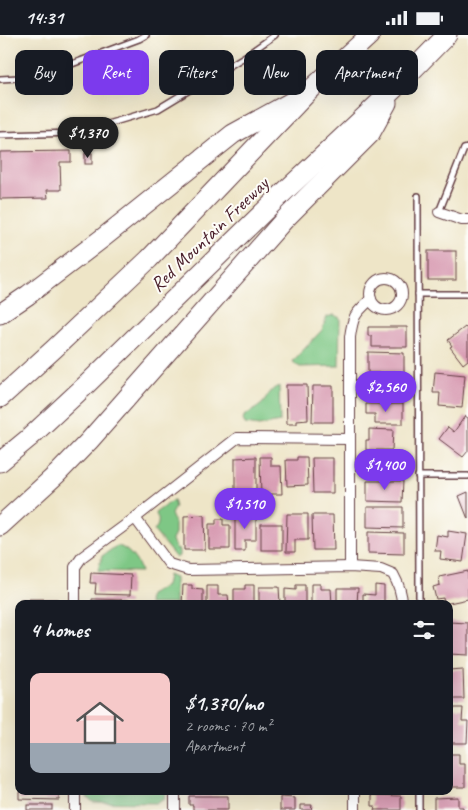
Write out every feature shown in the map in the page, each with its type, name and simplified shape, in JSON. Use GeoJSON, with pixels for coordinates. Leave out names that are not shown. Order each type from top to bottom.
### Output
{"type":"FeatureCollection","features":[{"type":"Feature","properties":{"kind":"highway","name":"Red Mountain Freeway"},"geometry":{"type":"LineString","coordinates":[[0,398],[149,259],[308,92],[370,35]]}},
{"type":"Feature","properties":{"kind":"highway","name":"Red Mountain Freeway"},"geometry":{"type":"LineString","coordinates":[[418,65],[447,35]]}},
{"type":"Feature","properties":{"kind":"highway"},"geometry":{"type":"LineString","coordinates":[[0,314],[104,237],[233,134],[308,92]]}},
{"type":"Feature","properties":{"kind":"highway","name":"Red Mountain Freeway"},"geometry":{"type":"LineString","coordinates":[[0,462],[87,384],[282,194],[388,95]]}},
{"type":"Feature","properties":{"kind":"highway"},"geometry":{"type":"LineString","coordinates":[[0,526],[57,474],[89,441],[284,220],[370,134],[391,95]]}},
{"type":"Feature","properties":{"kind":"street"},"geometry":{"type":"LineString","coordinates":[[438,212],[462,220],[468,220]]}},
{"type":"Feature","properties":{"kind":"street"},"geometry":{"type":"LineString","coordinates":[[350,567],[350,337],[352,322],[357,313],[371,299]]}},
{"type":"Feature","properties":{"kind":"street"},"geometry":{"type":"LineString","coordinates":[[75,600],[75,567],[82,557],[237,438],[350,439]]}},
{"type":"Feature","properties":{"kind":"street"},"geometry":{"type":"LineString","coordinates":[[135,518],[169,563],[188,570],[350,567],[381,569],[393,574],[398,583],[402,600]]}},
{"type":"Feature","properties":{"kind":"street"},"geometry":{"type":"LineString","coordinates":[[74,795],[75,810]]}},
{"type":"Feature","properties":{"kind":"street"},"geometry":{"type":"LineString","coordinates":[[175,795],[175,810]]}},
{"type":"Feature","properties":{"kind":"street"},"geometry":{"type":"LineString","coordinates":[[355,795],[355,810]]}},
{"type":"Feature","properties":{"kind":"lane"},"geometry":{"type":"LineString","coordinates":[[0,79],[37,77],[146,35]]}},
{"type":"Feature","properties":{"kind":"lane"},"geometry":{"type":"LineString","coordinates":[[0,135],[77,133],[158,109],[244,57],[275,35]]}},
{"type":"Feature","properties":{"kind":"lane"},"geometry":{"type":"LineString","coordinates":[[438,212],[464,149],[468,149]]}},
{"type":"Feature","properties":{"kind":"lane"},"geometry":{"type":"LineString","coordinates":[[418,196],[419,600]]}},
{"type":"Feature","properties":{"kind":"lane"},"geometry":{"type":"LineString","coordinates":[[418,294],[468,293]]}},
{"type":"Feature","properties":{"kind":"lane"},"geometry":{"type":"LineString","coordinates":[[418,476],[468,476]]}},
{"type":"Feature","properties":{"kind":"lane"},"geometry":{"type":"LineString","coordinates":[[419,795],[419,810]]}},
{"type":"Feature","properties":{"kind":"green space"},"geometry":{"type":"Polygon","coordinates":[[[334,315],[340,318],[339,366],[300,367],[295,364],[293,361],[322,330],[327,317],[334,315]]]}},
{"type":"Feature","properties":{"kind":"green space"},"geometry":{"type":"Polygon","coordinates":[[[279,386],[280,422],[259,426],[245,424],[244,416],[262,404],[271,391],[279,386]]]}},
{"type":"Feature","properties":{"kind":"green space"},"geometry":{"type":"Polygon","coordinates":[[[173,500],[175,507],[171,514],[175,524],[175,534],[172,540],[176,549],[179,550],[179,556],[176,558],[154,531],[158,522],[158,517],[155,513],[173,500]]]}},
{"type":"Feature","properties":{"kind":"green space"},"geometry":{"type":"Polygon","coordinates":[[[118,546],[126,549],[138,564],[141,572],[98,570],[102,556],[118,546]]]}},
{"type":"Feature","properties":{"kind":"green space"},"geometry":{"type":"Polygon","coordinates":[[[168,575],[175,578],[175,600],[148,600],[149,595],[166,586],[168,575]]]}},
{"type":"Feature","properties":{"kind":"green space"},"geometry":{"type":"Polygon","coordinates":[[[85,795],[164,795],[164,799],[157,803],[93,802],[85,795]]]}},
{"type":"Feature","properties":{"kind":"building"},"geometry":{"type":"Polygon","coordinates":[[[71,151],[71,162],[60,162],[61,190],[47,190],[48,198],[0,199],[0,152],[71,151]]]}},
{"type":"Feature","properties":{"kind":"building"},"geometry":{"type":"Polygon","coordinates":[[[85,153],[92,153],[92,164],[85,164],[85,153]]]}},
{"type":"Feature","properties":{"kind":"building"},"geometry":{"type":"Polygon","coordinates":[[[428,251],[456,251],[456,280],[428,280],[428,251]]]}},
{"type":"Feature","properties":{"kind":"building"},"geometry":{"type":"Polygon","coordinates":[[[368,327],[407,327],[407,347],[372,347],[372,336],[368,336],[368,327]]]}},
{"type":"Feature","properties":{"kind":"building"},"geometry":{"type":"Polygon","coordinates":[[[465,327],[468,330],[468,360],[463,364],[450,347],[452,346],[448,340],[465,327]]]}},
{"type":"Feature","properties":{"kind":"building"},"geometry":{"type":"Polygon","coordinates":[[[368,352],[404,353],[404,373],[368,373],[368,352]]]}},
{"type":"Feature","properties":{"kind":"building"},"geometry":{"type":"Polygon","coordinates":[[[435,372],[465,375],[462,408],[439,406],[440,393],[433,393],[435,372]]]}},
{"type":"Feature","properties":{"kind":"building"},"geometry":{"type":"Polygon","coordinates":[[[375,378],[403,378],[403,399],[366,399],[366,391],[374,391],[375,378]]]}},
{"type":"Feature","properties":{"kind":"building"},"geometry":{"type":"Polygon","coordinates":[[[286,385],[307,385],[308,420],[297,421],[297,424],[287,424],[286,385]]]}},
{"type":"Feature","properties":{"kind":"building"},"geometry":{"type":"Polygon","coordinates":[[[313,386],[333,386],[333,422],[312,422],[313,386]]]}},
{"type":"Feature","properties":{"kind":"building"},"geometry":{"type":"Polygon","coordinates":[[[366,404],[403,404],[403,424],[375,424],[375,414],[366,414],[366,404]]]}},
{"type":"Feature","properties":{"kind":"building"},"geometry":{"type":"Polygon","coordinates":[[[465,416],[468,418],[468,451],[463,457],[439,439],[448,427],[454,432],[465,416]]]}},
{"type":"Feature","properties":{"kind":"building"},"geometry":{"type":"Polygon","coordinates":[[[369,429],[393,430],[392,450],[366,450],[366,440],[369,440],[369,429]]]}},
{"type":"Feature","properties":{"kind":"building"},"geometry":{"type":"Polygon","coordinates":[[[404,455],[405,475],[370,476],[369,464],[365,465],[364,456],[404,455]]]}},
{"type":"Feature","properties":{"kind":"building"},"geometry":{"type":"Polygon","coordinates":[[[256,457],[256,493],[235,493],[235,458],[256,457]]]}},
{"type":"Feature","properties":{"kind":"building"},"geometry":{"type":"Polygon","coordinates":[[[260,457],[271,457],[271,466],[281,466],[282,494],[271,494],[271,498],[261,498],[260,457]]]}},
{"type":"Feature","properties":{"kind":"building"},"geometry":{"type":"Polygon","coordinates":[[[297,457],[307,457],[308,485],[287,486],[286,460],[297,460],[297,457]]]}},
{"type":"Feature","properties":{"kind":"building"},"geometry":{"type":"Polygon","coordinates":[[[312,458],[333,458],[333,493],[313,493],[312,458]]]}},
{"type":"Feature","properties":{"kind":"building"},"geometry":{"type":"Polygon","coordinates":[[[367,481],[403,481],[402,502],[367,501],[367,481]]]}},
{"type":"Feature","properties":{"kind":"building"},"geometry":{"type":"Polygon","coordinates":[[[468,492],[468,519],[459,496],[468,492]]]}},
{"type":"Feature","properties":{"kind":"building"},"geometry":{"type":"Polygon","coordinates":[[[367,507],[403,507],[403,528],[367,527],[367,507]]]}},
{"type":"Feature","properties":{"kind":"building"},"geometry":{"type":"Polygon","coordinates":[[[235,514],[256,514],[256,540],[245,540],[245,551],[235,551],[235,514]]]}},
{"type":"Feature","properties":{"kind":"building"},"geometry":{"type":"Polygon","coordinates":[[[287,514],[308,514],[308,540],[295,540],[295,552],[286,552],[287,514]]]}},
{"type":"Feature","properties":{"kind":"building"},"geometry":{"type":"Polygon","coordinates":[[[204,515],[205,550],[184,550],[184,516],[204,515]]]}},
{"type":"Feature","properties":{"kind":"building"},"geometry":{"type":"Polygon","coordinates":[[[312,515],[333,515],[334,550],[313,550],[312,515]]]}},
{"type":"Feature","properties":{"kind":"building"},"geometry":{"type":"Polygon","coordinates":[[[216,519],[223,519],[223,525],[230,525],[230,549],[209,549],[209,524],[216,524],[216,519]]]}},
{"type":"Feature","properties":{"kind":"building"},"geometry":{"type":"Polygon","coordinates":[[[261,524],[282,524],[282,550],[261,550],[261,524]]]}},
{"type":"Feature","properties":{"kind":"building"},"geometry":{"type":"Polygon","coordinates":[[[448,531],[467,534],[463,562],[440,559],[441,551],[435,551],[437,535],[448,537],[448,531]]]}},
{"type":"Feature","properties":{"kind":"building"},"geometry":{"type":"Polygon","coordinates":[[[368,532],[404,533],[404,554],[368,553],[368,532]]]}},
{"type":"Feature","properties":{"kind":"building"},"geometry":{"type":"Polygon","coordinates":[[[468,571],[468,599],[453,602],[453,600],[443,600],[443,598],[436,599],[433,587],[440,585],[439,577],[468,571]]]}},
{"type":"Feature","properties":{"kind":"building"},"geometry":{"type":"Polygon","coordinates":[[[91,573],[131,575],[130,595],[95,594],[96,583],[90,583],[91,573]]]}},
{"type":"Feature","properties":{"kind":"building"},"geometry":{"type":"Polygon","coordinates":[[[311,584],[320,584],[320,589],[331,589],[332,600],[311,600],[311,584]]]}},
{"type":"Feature","properties":{"kind":"building"},"geometry":{"type":"Polygon","coordinates":[[[183,585],[192,585],[192,589],[203,590],[203,600],[182,600],[183,585]]]}},
{"type":"Feature","properties":{"kind":"building"},"geometry":{"type":"Polygon","coordinates":[[[245,585],[254,585],[254,600],[234,600],[234,589],[245,589],[245,585]]]}},
{"type":"Feature","properties":{"kind":"building"},"geometry":{"type":"Polygon","coordinates":[[[296,585],[305,585],[305,600],[285,600],[285,589],[296,590],[296,585]]]}},
{"type":"Feature","properties":{"kind":"building"},"geometry":{"type":"Polygon","coordinates":[[[375,585],[384,586],[384,600],[363,600],[363,594],[375,595],[375,585]]]}},
{"type":"Feature","properties":{"kind":"building"},"geometry":{"type":"Polygon","coordinates":[[[207,586],[218,586],[218,595],[228,595],[229,600],[207,600],[207,586]]]}},
{"type":"Feature","properties":{"kind":"building"},"geometry":{"type":"Polygon","coordinates":[[[259,587],[279,587],[280,600],[259,600],[259,587]]]}},
{"type":"Feature","properties":{"kind":"building"},"geometry":{"type":"Polygon","coordinates":[[[337,588],[358,588],[357,600],[337,600],[337,588]]]}},
{"type":"Feature","properties":{"kind":"building"},"geometry":{"type":"Polygon","coordinates":[[[21,599],[57,599],[57,600],[21,599]]]}},
{"type":"Feature","properties":{"kind":"building"},"geometry":{"type":"Polygon","coordinates":[[[92,599],[129,600],[92,600],[92,599]]]}},
{"type":"Feature","properties":{"kind":"building"},"geometry":{"type":"Polygon","coordinates":[[[453,622],[468,623],[468,655],[453,654],[453,622]]]}},
{"type":"Feature","properties":{"kind":"building"},"geometry":{"type":"Polygon","coordinates":[[[463,669],[464,699],[453,699],[453,670],[463,669]]]}},
{"type":"Feature","properties":{"kind":"building"},"geometry":{"type":"Polygon","coordinates":[[[453,708],[463,708],[462,721],[468,721],[467,743],[453,743],[453,708]]]}},
{"type":"Feature","properties":{"kind":"building"},"geometry":{"type":"Polygon","coordinates":[[[453,754],[459,754],[459,764],[465,764],[465,787],[453,787],[453,754]]]}},
{"type":"Feature","properties":{"kind":"building"},"geometry":{"type":"Polygon","coordinates":[[[19,795],[59,795],[59,800],[19,799],[19,795]]]}},
{"type":"Feature","properties":{"kind":"building"},"geometry":{"type":"Polygon","coordinates":[[[372,795],[401,796],[401,810],[374,810],[375,806],[372,806],[372,795]]]}},
{"type":"Feature","properties":{"kind":"building"},"geometry":{"type":"Polygon","coordinates":[[[189,796],[228,796],[228,810],[193,810],[193,805],[189,805],[189,796]]]}},
{"type":"Feature","properties":{"kind":"building"},"geometry":{"type":"Polygon","coordinates":[[[280,797],[295,798],[295,810],[280,810],[280,797]]]}},
{"type":"Feature","properties":{"kind":"building"},"geometry":{"type":"Polygon","coordinates":[[[458,797],[458,807],[463,807],[463,810],[434,810],[434,798],[458,797]]]}},
{"type":"Feature","properties":{"kind":"building"},"geometry":{"type":"Polygon","coordinates":[[[27,805],[52,805],[52,810],[27,810],[27,805]]]}},
{"type":"Feature","properties":{"kind":"building"},"geometry":{"type":"Polygon","coordinates":[[[301,805],[312,805],[311,810],[301,810],[301,805]]]}}]}
